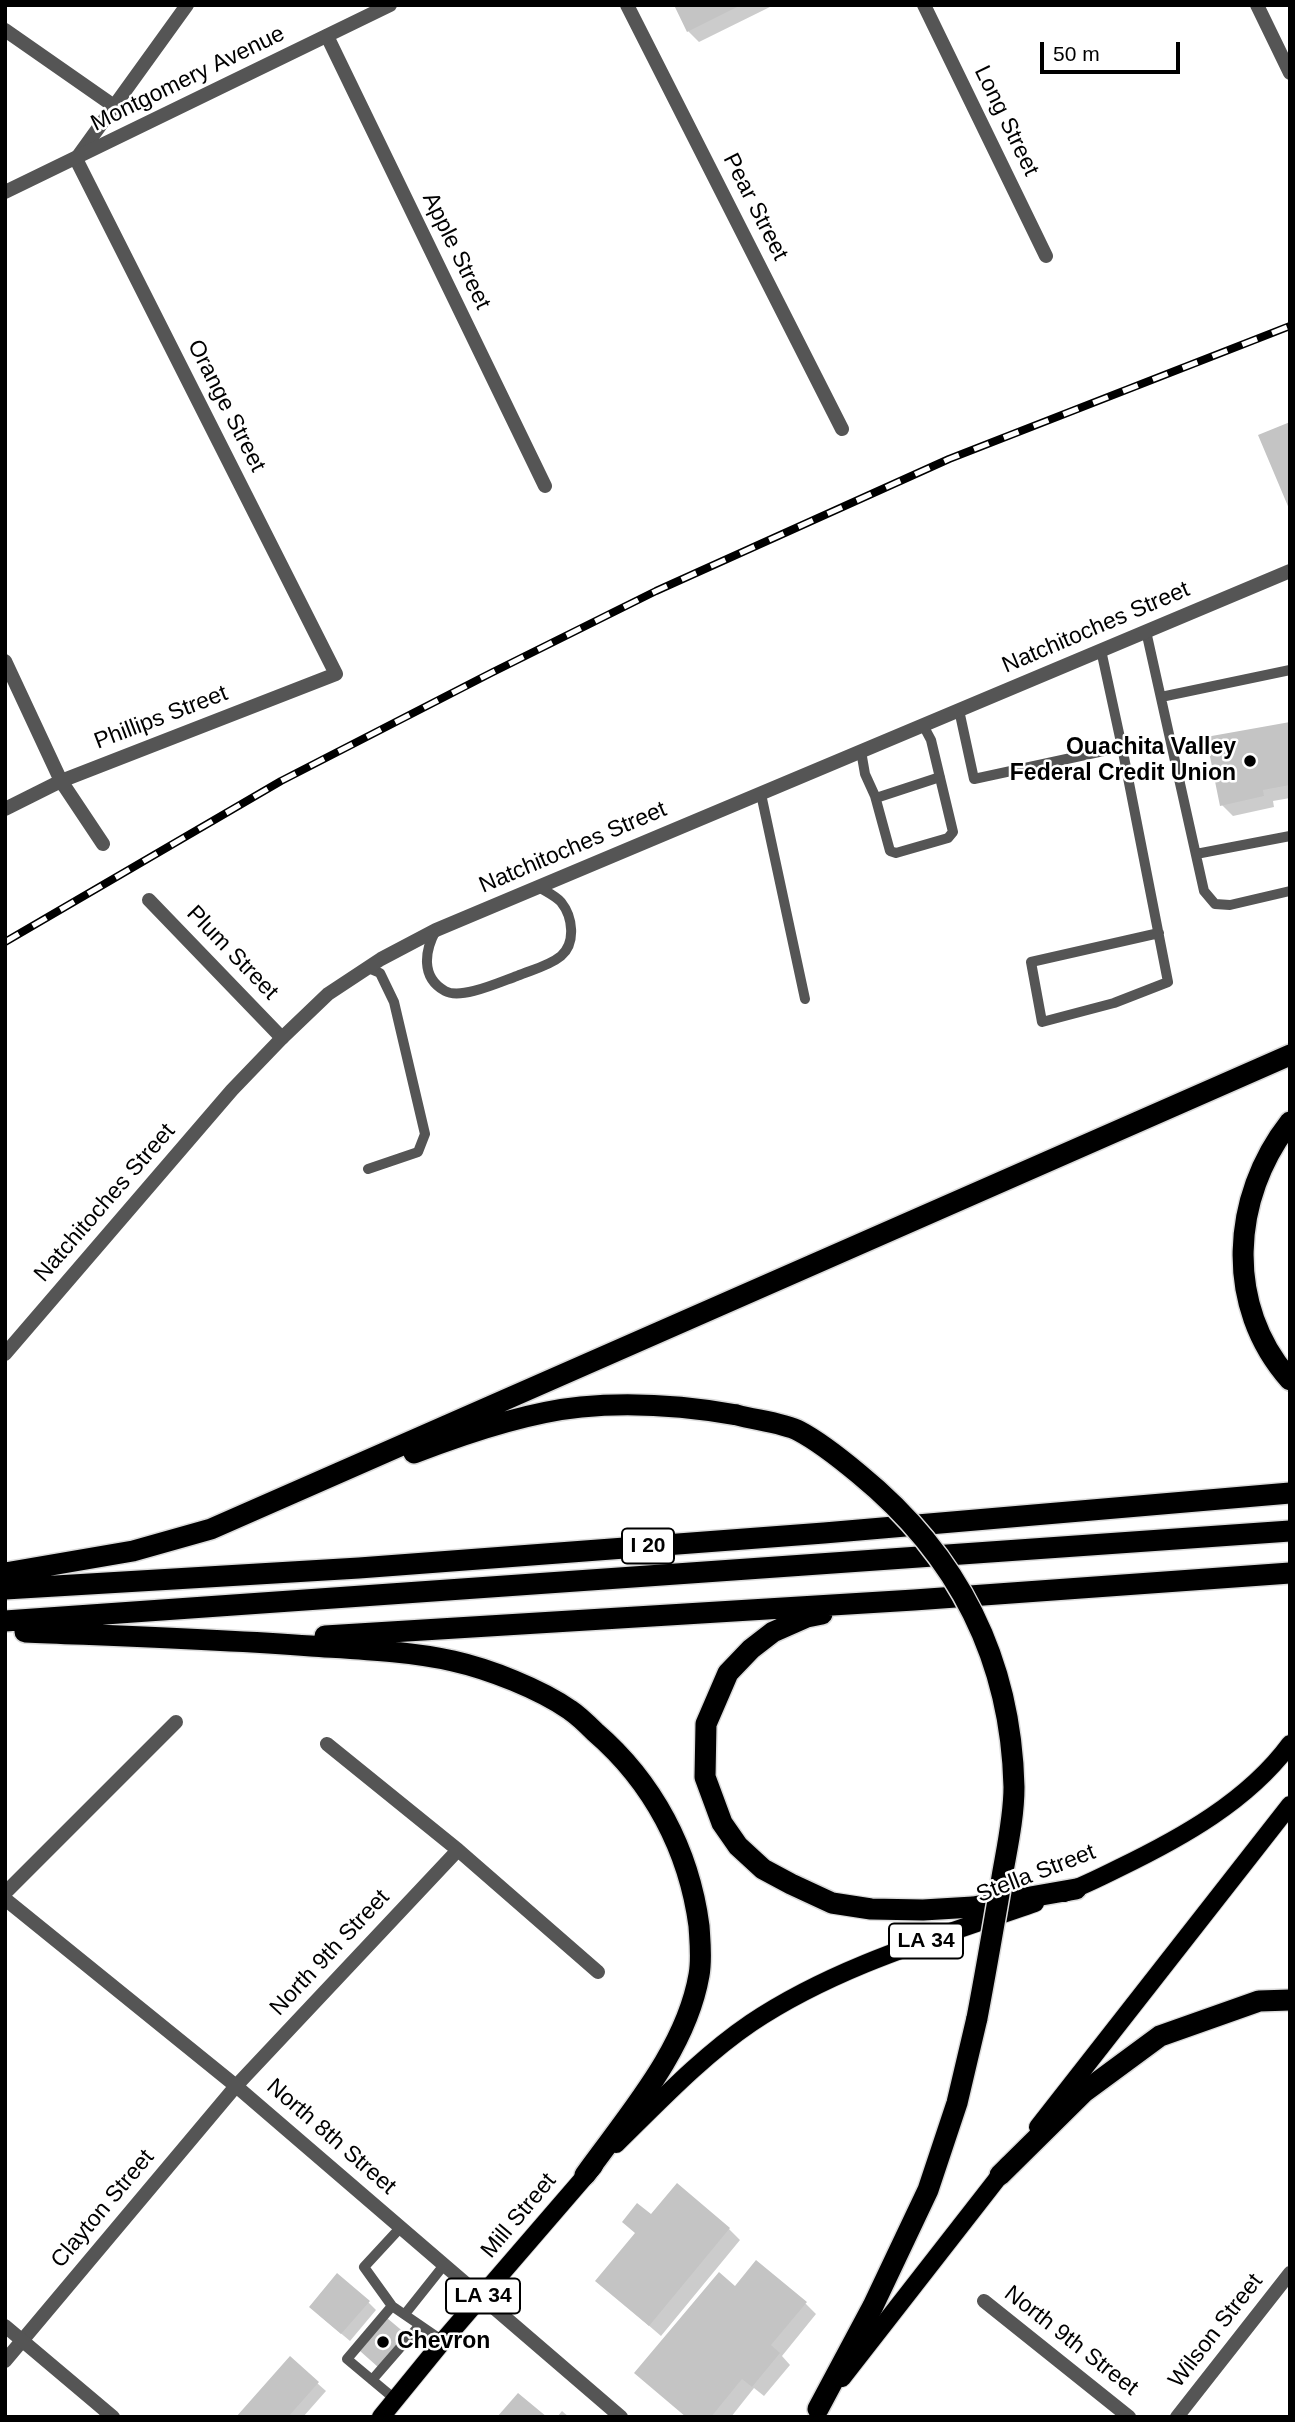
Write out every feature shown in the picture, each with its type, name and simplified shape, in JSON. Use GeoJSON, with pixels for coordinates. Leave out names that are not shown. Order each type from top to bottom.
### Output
{"type":"FeatureCollection","features":[{"type":"Feature","properties":{"kind":"highway"},"geometry":{"type":"LineString","coordinates":[[211,1529],[1290,1055]]}},
{"type":"Feature","properties":{"kind":"highway"},"geometry":{"type":"LineString","coordinates":[[1290,1122],[1263,1163],[1251,1193],[1242,1249],[1244,1278],[1251,1310],[1263,1341],[1290,1380]]}},
{"type":"Feature","properties":{"kind":"highway"},"geometry":{"type":"LineString","coordinates":[[5,1573],[133,1551],[211,1529],[427,1448],[521,1419],[580,1407],[697,1408],[797,1430],[845,1462],[881,1492],[916,1528],[953,1577],[979,1624],[1000,1680],[1014,1788],[1009,1839],[977,2018],[957,2103],[928,2190],[873,2306],[815,2413]]}},
{"type":"Feature","properties":{"kind":"highway","name":"I 20"},"geometry":{"type":"LineString","coordinates":[[5,1589],[359,1568],[824,1533],[1290,1493]]}},
{"type":"Feature","properties":{"kind":"highway","name":"I 20"},"geometry":{"type":"LineString","coordinates":[[5,1621],[1290,1531]]}},
{"type":"Feature","properties":{"kind":"highway"},"geometry":{"type":"LineString","coordinates":[[243,1641],[914,1601],[1290,1573]]}},
{"type":"Feature","properties":{"kind":"highway"},"geometry":{"type":"LineString","coordinates":[[914,1601],[807,1617],[773,1632],[751,1649],[728,1673],[706,1724],[705,1776],[722,1823],[738,1846],[764,1869],[832,1903],[871,1909],[923,1910],[973,1907],[1076,1889]]}},
{"type":"Feature","properties":{"kind":"highway"},"geometry":{"type":"LineString","coordinates":[[5,1631],[243,1641],[371,1650],[453,1661],[524,1685],[570,1710],[606,1741],[635,1772],[661,1808],[679,1847],[695,1898],[701,1946],[699,1975],[690,2008],[673,2047],[647,2089],[585,2175]]}},
{"type":"Feature","properties":{"kind":"highway"},"geometry":{"type":"LineString","coordinates":[[1000,2175],[1084,2092],[1160,2036],[1259,2001],[1290,2000]]}},
{"type":"Feature","properties":{"kind":"main road","name":"Stella Street"},"geometry":{"type":"LineString","coordinates":[[585,2175],[692,2070],[750,2023],[827,1979],[930,1939],[1076,1889],[1171,1842],[1233,1800],[1279,1758],[1290,1744]]}},
{"type":"Feature","properties":{"kind":"main road"},"geometry":{"type":"LineString","coordinates":[[815,2413],[1290,1805]]}},
{"type":"Feature","properties":{"kind":"main road","name":"Mill Street"},"geometry":{"type":"LineString","coordinates":[[381,2417],[585,2175]]}},
{"type":"Feature","properties":{"kind":"street"},"geometry":{"type":"LineString","coordinates":[[76,159],[187,5]]}},
{"type":"Feature","properties":{"kind":"street","name":"Montgomery Avenue"},"geometry":{"type":"LineString","coordinates":[[5,192],[390,5]]}},
{"type":"Feature","properties":{"kind":"street","name":"Pear Street"},"geometry":{"type":"LineString","coordinates":[[627,5],[842,429]]}},
{"type":"Feature","properties":{"kind":"street","name":"Long Street"},"geometry":{"type":"LineString","coordinates":[[924,5],[1046,256]]}},
{"type":"Feature","properties":{"kind":"street"},"geometry":{"type":"LineString","coordinates":[[1257,5],[1290,73]]}},
{"type":"Feature","properties":{"kind":"street"},"geometry":{"type":"LineString","coordinates":[[5,30],[114,106]]}},
{"type":"Feature","properties":{"kind":"street","name":"Apple Street"},"geometry":{"type":"LineString","coordinates":[[327,36],[545,486]]}},
{"type":"Feature","properties":{"kind":"street","name":"Orange Street"},"geometry":{"type":"LineString","coordinates":[[76,159],[336,674]]}},
{"type":"Feature","properties":{"kind":"street","name":"Natchitoches Street"},"geometry":{"type":"LineString","coordinates":[[5,1354],[232,1090],[328,994],[368,968],[436,930],[1290,571]]}},
{"type":"Feature","properties":{"kind":"street"},"geometry":{"type":"LineString","coordinates":[[5,661],[61,781],[103,844]]}},
{"type":"Feature","properties":{"kind":"street","name":"Phillips Street"},"geometry":{"type":"LineString","coordinates":[[5,809],[61,781],[336,674]]}},
{"type":"Feature","properties":{"kind":"street","name":"Plum Street"},"geometry":{"type":"LineString","coordinates":[[149,900],[282,1038]]}},
{"type":"Feature","properties":{"kind":"street"},"geometry":{"type":"LineString","coordinates":[[5,1893],[176,1722]]}},
{"type":"Feature","properties":{"kind":"street"},"geometry":{"type":"LineString","coordinates":[[327,1744],[458,1850],[598,1972]]}},
{"type":"Feature","properties":{"kind":"street","name":"North 9th Street"},"geometry":{"type":"LineString","coordinates":[[236,2086],[458,1850]]}},
{"type":"Feature","properties":{"kind":"street","name":"North 8th Street"},"geometry":{"type":"LineString","coordinates":[[5,1899],[236,2086],[621,2417]]}},
{"type":"Feature","properties":{"kind":"street","name":"Clayton Street"},"geometry":{"type":"LineString","coordinates":[[5,2361],[236,2086]]}},
{"type":"Feature","properties":{"kind":"street","name":"Wilson Street"},"geometry":{"type":"LineString","coordinates":[[1177,2417],[1290,2273]]}},
{"type":"Feature","properties":{"kind":"street","name":"North 9th Street"},"geometry":{"type":"LineString","coordinates":[[984,2301],[1129,2417]]}},
{"type":"Feature","properties":{"kind":"street"},"geometry":{"type":"LineString","coordinates":[[5,2326],[113,2417]]}},
{"type":"Feature","properties":{"kind":"lane"},"geometry":{"type":"LineString","coordinates":[[1146,631],[1204,891],[1215,904],[1230,905],[1290,891]]}},
{"type":"Feature","properties":{"kind":"lane"},"geometry":{"type":"LineString","coordinates":[[1101,650],[1122,747],[1159,933],[1168,982],[1114,1003],[1042,1022],[1031,962],[1159,933]]}},
{"type":"Feature","properties":{"kind":"lane"},"geometry":{"type":"LineString","coordinates":[[1161,697],[1290,670]]}},
{"type":"Feature","properties":{"kind":"lane"},"geometry":{"type":"LineString","coordinates":[[959,710],[974,779],[1122,747]]}},
{"type":"Feature","properties":{"kind":"lane"},"geometry":{"type":"LineString","coordinates":[[861,751],[865,774],[876,798],[890,851],[896,853],[948,838],[953,832],[931,740],[923,725]]}},
{"type":"Feature","properties":{"kind":"lane"},"geometry":{"type":"LineString","coordinates":[[876,798],[940,778]]}},
{"type":"Feature","properties":{"kind":"lane"},"geometry":{"type":"LineString","coordinates":[[761,794],[805,999]]}},
{"type":"Feature","properties":{"kind":"lane"},"geometry":{"type":"LineString","coordinates":[[1196,854],[1290,836]]}},
{"type":"Feature","properties":{"kind":"lane"},"geometry":{"type":"LineString","coordinates":[[436,930],[427,947],[426,966],[435,982],[446,992],[463,994],[548,964],[562,956],[571,943],[572,928],[561,902],[539,887]]}},
{"type":"Feature","properties":{"kind":"lane"},"geometry":{"type":"LineString","coordinates":[[368,968],[380,972],[394,1002],[425,1134],[418,1152],[368,1169]]}},
{"type":"Feature","properties":{"kind":"lane"},"geometry":{"type":"LineString","coordinates":[[401,2227],[364,2267],[392,2306],[443,2341]]}},
{"type":"Feature","properties":{"kind":"lane"},"geometry":{"type":"LineString","coordinates":[[405,2314],[444,2265]]}},
{"type":"Feature","properties":{"kind":"lane"},"geometry":{"type":"LineString","coordinates":[[392,2306],[347,2359],[396,2400]]}},
{"type":"Feature","properties":{"kind":"lane"},"geometry":{"type":"LineString","coordinates":[[372,2380],[419,2326]]}},
{"type":"Feature","properties":{"kind":"building"},"geometry":{"type":"Polygon","coordinates":[[[674,5],[741,5],[687,32],[674,5]]]}},
{"type":"Feature","properties":{"kind":"building"},"geometry":{"type":"Polygon","coordinates":[[[1290,422],[1290,511],[1258,435],[1290,422]]]}},
{"type":"Feature","properties":{"kind":"building","name":"Ouachita Valley Federal Credit Union"},"geometry":{"type":"Polygon","coordinates":[[[1290,722],[1290,785],[1263,790],[1264,796],[1220,806],[1206,737],[1290,722]]]}},
{"type":"Feature","properties":{"kind":"building"},"geometry":{"type":"Polygon","coordinates":[[[677,2183],[730,2228],[649,2326],[595,2281],[635,2233],[622,2222],[637,2203],[651,2214],[677,2183]]]}},
{"type":"Feature","properties":{"kind":"building"},"geometry":{"type":"Polygon","coordinates":[[[756,2260],[807,2302],[771,2345],[780,2353],[752,2387],[742,2379],[711,2417],[686,2417],[634,2373],[719,2272],[735,2286],[756,2260]]]}},
{"type":"Feature","properties":{"kind":"building"},"geometry":{"type":"Polygon","coordinates":[[[337,2273],[370,2301],[341,2334],[309,2307],[337,2273]]]}},
{"type":"Feature","properties":{"kind":"building","name":"Chevron"},"geometry":{"type":"Polygon","coordinates":[[[387,2318],[406,2334],[378,2367],[360,2351],[387,2318]]]}},
{"type":"Feature","properties":{"kind":"building"},"geometry":{"type":"Polygon","coordinates":[[[290,2356],[319,2382],[288,2417],[236,2417],[290,2356]]]}},
{"type":"Feature","properties":{"kind":"building"},"geometry":{"type":"Polygon","coordinates":[[[518,2393],[547,2417],[497,2417],[518,2393]]]}},
{"type":"Feature","properties":{"kind":"railway"},"geometry":{"type":"LineString","coordinates":[[5,942],[281,781],[656,591],[949,459],[1290,326]]}},
{"type":"Feature","properties":{"kind":"place","name":"Ouachita Valley Federal Credit Union"},"geometry":{"type":"Point","coordinates":[1250,761]}},
{"type":"Feature","properties":{"kind":"place","name":"Chevron"},"geometry":{"type":"Point","coordinates":[383,2342]}}]}
